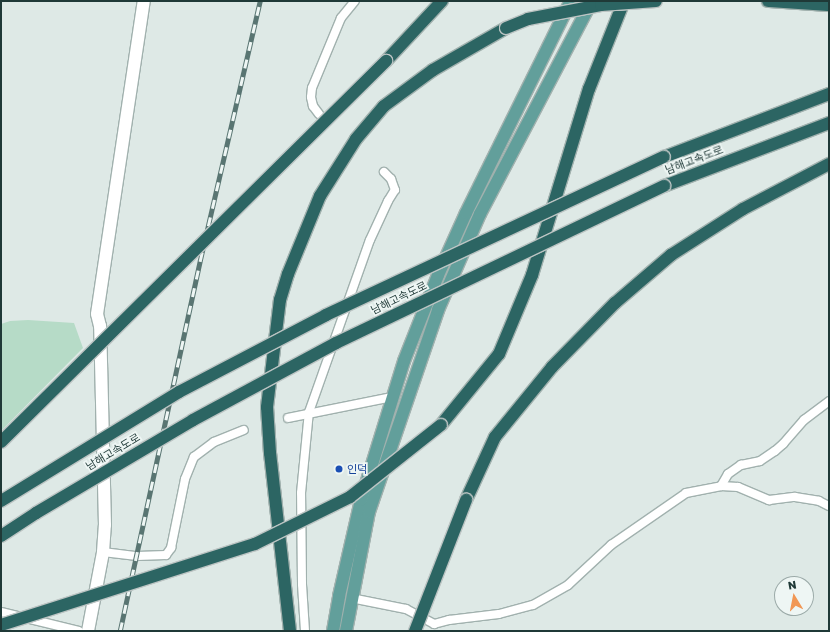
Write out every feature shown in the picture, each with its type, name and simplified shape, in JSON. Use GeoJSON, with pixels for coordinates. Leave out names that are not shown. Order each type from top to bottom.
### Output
{"type":"FeatureCollection","features":[{"type":"Feature","properties":{"kind":"highway"},"geometry":{"type":"LineString","coordinates":[[1,442],[386,61],[442,1]]}},
{"type":"Feature","properties":{"kind":"highway"},"geometry":{"type":"LineString","coordinates":[[1,625],[255,544],[350,497],[441,425],[499,354],[532,275],[590,89],[624,1]]}},
{"type":"Feature","properties":{"kind":"highway"},"geometry":{"type":"LineString","coordinates":[[290,631],[270,453],[267,407],[280,300],[288,274],[320,196],[356,139],[384,106],[433,70],[506,28],[528,19],[602,5],[656,1]]}},
{"type":"Feature","properties":{"kind":"highway"},"geometry":{"type":"LineString","coordinates":[[768,1],[829,5]]}},
{"type":"Feature","properties":{"kind":"highway","name":"남해고속도로"},"geometry":{"type":"LineString","coordinates":[[1,501],[179,392],[326,315],[664,157],[829,94]]}},
{"type":"Feature","properties":{"kind":"highway","name":"남해고속도로"},"geometry":{"type":"LineString","coordinates":[[1,536],[36,513],[192,420],[336,343],[664,186],[829,124]]}},
{"type":"Feature","properties":{"kind":"highway"},"geometry":{"type":"LineString","coordinates":[[415,631],[466,500],[495,437],[552,367],[615,303],[671,255],[743,209],[829,164]]}},
{"type":"Feature","properties":{"kind":"main road"},"geometry":{"type":"LineString","coordinates":[[333,631],[339,596],[361,500],[404,361],[438,275],[466,214],[571,1]]}},
{"type":"Feature","properties":{"kind":"main road"},"geometry":{"type":"LineString","coordinates":[[346,631],[351,598],[369,512],[438,310],[480,214],[592,1]]}},
{"type":"Feature","properties":{"kind":"street"},"geometry":{"type":"LineString","coordinates":[[88,631],[103,552],[104,503],[100,326],[97,314],[144,1]]}},
{"type":"Feature","properties":{"kind":"lane"},"geometry":{"type":"LineString","coordinates":[[319,114],[313,106],[310,97],[312,88],[341,18],[355,1]]}},
{"type":"Feature","properties":{"kind":"lane"},"geometry":{"type":"LineString","coordinates":[[305,631],[302,584],[301,494],[309,412],[370,240],[388,201],[395,190],[395,184],[384,172]]}},
{"type":"Feature","properties":{"kind":"lane"},"geometry":{"type":"LineString","coordinates":[[288,418],[309,412],[392,397]]}},
{"type":"Feature","properties":{"kind":"lane"},"geometry":{"type":"LineString","coordinates":[[721,486],[728,474],[740,465],[760,461],[775,451],[804,420],[829,401]]}},
{"type":"Feature","properties":{"kind":"lane"},"geometry":{"type":"LineString","coordinates":[[103,552],[137,556],[166,555],[171,548],[185,479],[194,457],[214,442],[244,430]]}},
{"type":"Feature","properties":{"kind":"lane"},"geometry":{"type":"LineString","coordinates":[[351,598],[406,609],[433,628],[449,620],[474,618],[518,610],[542,602],[568,585],[611,546],[686,494],[721,486],[738,487],[769,500],[795,497],[820,500],[829,506]]}},
{"type":"Feature","properties":{"kind":"lane"},"geometry":{"type":"LineString","coordinates":[[1,612],[79,631]]}},
{"type":"Feature","properties":{"kind":"green space"},"geometry":{"type":"Polygon","coordinates":[[[28,320],[74,323],[83,348],[1,431],[1,324],[10,321],[28,320]]]}},
{"type":"Feature","properties":{"kind":"railway"},"geometry":{"type":"LineString","coordinates":[[120,631],[200,261],[260,1]]}},
{"type":"Feature","properties":{"kind":"place","name":"인덕"},"geometry":{"type":"Point","coordinates":[339,469]}}]}
